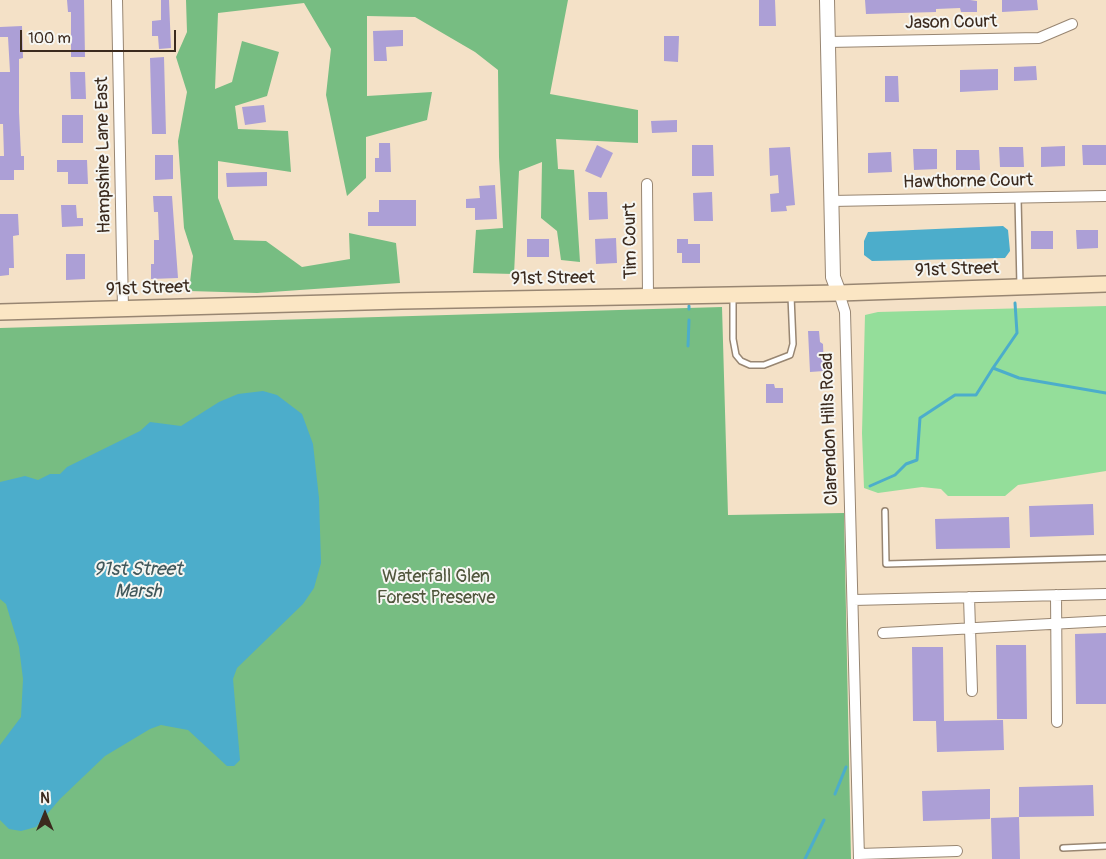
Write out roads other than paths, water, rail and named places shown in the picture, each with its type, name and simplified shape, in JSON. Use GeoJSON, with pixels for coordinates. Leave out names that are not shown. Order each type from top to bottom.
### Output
{"type":"FeatureCollection","features":[{"type":"Feature","properties":{"kind":"main road","name":"91st Street"},"geometry":{"type":"LineString","coordinates":[[0,312],[839,293],[1106,284]]}},
{"type":"Feature","properties":{"kind":"street","name":"Hampshire Lane East"},"geometry":{"type":"LineString","coordinates":[[117,0],[123,308]]}},
{"type":"Feature","properties":{"kind":"street","name":"Clarendon Hills Road"},"geometry":{"type":"LineString","coordinates":[[827,0],[833,277],[845,312],[854,600],[859,856]]}},
{"type":"Feature","properties":{"kind":"street","name":"Jason Court"},"geometry":{"type":"LineString","coordinates":[[828,42],[1039,38],[1072,24]]}},
{"type":"Feature","properties":{"kind":"street","name":"Tim Court"},"geometry":{"type":"LineString","coordinates":[[647,184],[648,296]]}},
{"type":"Feature","properties":{"kind":"street","name":"Hawthorne Court"},"geometry":{"type":"LineString","coordinates":[[832,201],[1106,196]]}},
{"type":"Feature","properties":{"kind":"street"},"geometry":{"type":"LineString","coordinates":[[854,600],[1106,594]]}},
{"type":"Feature","properties":{"kind":"street"},"geometry":{"type":"LineString","coordinates":[[1056,595],[1057,722]]}},
{"type":"Feature","properties":{"kind":"street"},"geometry":{"type":"LineString","coordinates":[[969,597],[972,691]]}},
{"type":"Feature","properties":{"kind":"street"},"geometry":{"type":"LineString","coordinates":[[883,634],[970,627],[1106,621]]}},
{"type":"Feature","properties":{"kind":"street"},"geometry":{"type":"LineString","coordinates":[[859,856],[957,851]]}},
{"type":"Feature","properties":{"kind":"lane"},"geometry":{"type":"LineString","coordinates":[[1018,198],[1020,287]]}},
{"type":"Feature","properties":{"kind":"lane"},"geometry":{"type":"LineString","coordinates":[[733,295],[733,340],[736,355],[741,361],[750,365],[764,365],[790,355],[793,344],[790,294]]}},
{"type":"Feature","properties":{"kind":"lane"},"geometry":{"type":"LineString","coordinates":[[885,510],[886,564],[1106,558]]}},
{"type":"Feature","properties":{"kind":"lane"},"geometry":{"type":"LineString","coordinates":[[1063,848],[1106,846]]}},
{"type":"Feature","properties":{"kind":"water"},"geometry":{"type":"Polygon","coordinates":[[[1003,226],[1008,230],[1010,251],[1005,258],[872,261],[864,255],[864,241],[868,232],[1003,226]]]}},
{"type":"Feature","properties":{"kind":"water","name":"91st Street Marsh"},"geometry":{"type":"Polygon","coordinates":[[[263,391],[277,395],[302,414],[313,444],[319,498],[321,563],[314,588],[303,604],[237,668],[233,679],[240,760],[234,766],[227,766],[188,730],[161,725],[150,729],[105,756],[60,799],[36,827],[21,831],[9,829],[0,820],[0,745],[21,717],[23,679],[19,647],[6,604],[0,599],[0,482],[25,476],[38,480],[50,474],[60,474],[67,467],[140,431],[150,422],[181,426],[219,402],[238,394],[263,391]]]}},
{"type":"Feature","properties":{"kind":"waterway"},"geometry":{"type":"LineString","coordinates":[[993,368],[1017,333],[1015,303]]}},
{"type":"Feature","properties":{"kind":"waterway"},"geometry":{"type":"LineString","coordinates":[[688,346],[689,320]]}},
{"type":"Feature","properties":{"kind":"waterway"},"geometry":{"type":"LineString","coordinates":[[870,486],[895,475],[906,464],[917,460],[920,418],[955,395],[976,395],[993,368],[1019,378],[1106,393]]}},
{"type":"Feature","properties":{"kind":"waterway"},"geometry":{"type":"LineString","coordinates":[[835,794],[846,767]]}},
{"type":"Feature","properties":{"kind":"waterway"},"geometry":{"type":"LineString","coordinates":[[805,859],[824,820]]}},
{"type":"Feature","properties":{"kind":"park label","name":"Waterfall Glen Forest Preserve"},"geometry":{"type":"Point","coordinates":[436,587]}}]}
